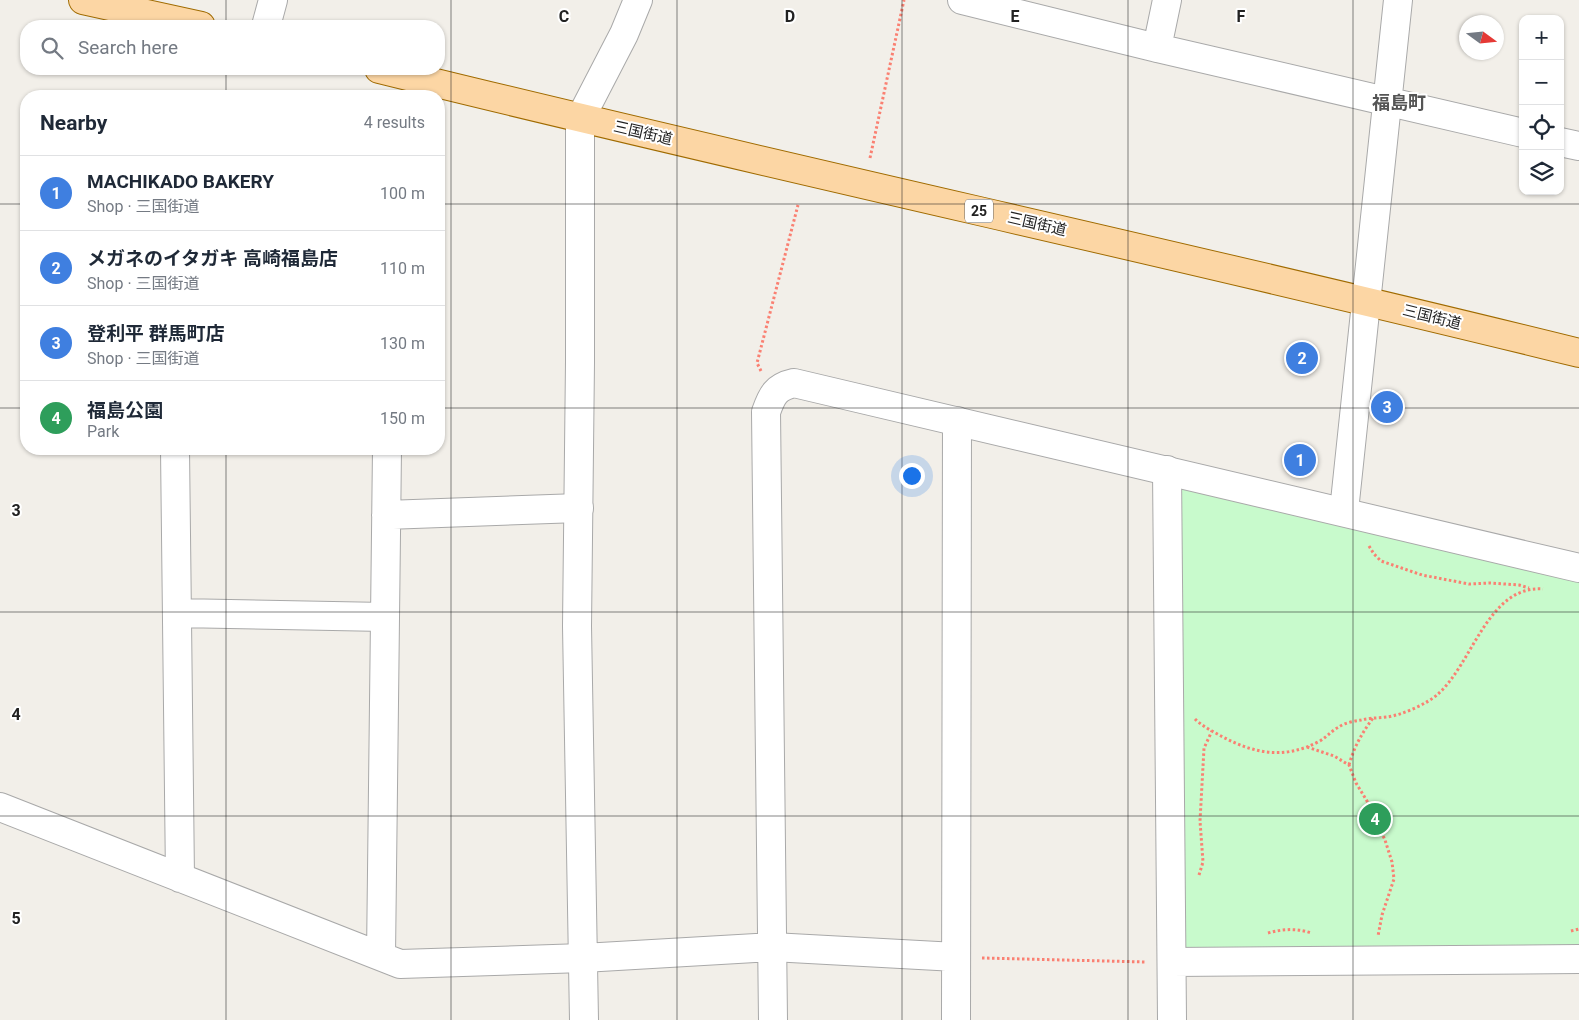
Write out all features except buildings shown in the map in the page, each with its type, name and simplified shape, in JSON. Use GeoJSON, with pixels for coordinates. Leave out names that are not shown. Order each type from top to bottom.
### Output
{"type":"FeatureCollection","features":[{"type":"Feature","properties":{"kind":"main road"},"geometry":{"type":"LineString","coordinates":[[83,0],[174,20]]}},
{"type":"Feature","properties":{"kind":"main road","name":"三国街道"},"geometry":{"type":"LineString","coordinates":[[403,75],[580,119],[1366,300],[1579,353]]}},
{"type":"Feature","properties":{"kind":"street"},"geometry":{"type":"LineString","coordinates":[[268,20],[273,0]]}},
{"type":"Feature","properties":{"kind":"street"},"geometry":{"type":"LineString","coordinates":[[584,1020],[577,626],[580,119],[624,34],[638,0]]}},
{"type":"Feature","properties":{"kind":"street"},"geometry":{"type":"LineString","coordinates":[[962,0],[1519,132]]}},
{"type":"Feature","properties":{"kind":"street"},"geometry":{"type":"LineString","coordinates":[[1158,48],[1167,0]]}},
{"type":"Feature","properties":{"kind":"street"},"geometry":{"type":"LineString","coordinates":[[1344,511],[1398,0]]}},
{"type":"Feature","properties":{"kind":"street"},"geometry":{"type":"LineString","coordinates":[[1564,143],[1579,146]]}},
{"type":"Feature","properties":{"kind":"street"},"geometry":{"type":"LineString","coordinates":[[773,1020],[766,412],[773,395],[784,385],[794,383],[1344,511],[1579,568]]}},
{"type":"Feature","properties":{"kind":"street"},"geometry":{"type":"LineString","coordinates":[[956,1020],[957,421]]}},
{"type":"Feature","properties":{"kind":"street"},"geometry":{"type":"LineString","coordinates":[[175,455],[180,878]]}},
{"type":"Feature","properties":{"kind":"street"},"geometry":{"type":"LineString","coordinates":[[381,956],[386,455]]}},
{"type":"Feature","properties":{"kind":"street"},"geometry":{"type":"LineString","coordinates":[[1167,470],[1172,1020]]}},
{"type":"Feature","properties":{"kind":"street"},"geometry":{"type":"LineString","coordinates":[[386,514],[579,508]]}},
{"type":"Feature","properties":{"kind":"street"},"geometry":{"type":"LineString","coordinates":[[177,613],[385,617]]}},
{"type":"Feature","properties":{"kind":"street"},"geometry":{"type":"LineString","coordinates":[[0,807],[400,964],[583,958],[772,947],[956,957]]}},
{"type":"Feature","properties":{"kind":"street"},"geometry":{"type":"LineString","coordinates":[[1172,962],[1579,959]]}},
{"type":"Feature","properties":{"kind":"path"},"geometry":{"type":"LineString","coordinates":[[870,158],[904,0]]}},
{"type":"Feature","properties":{"kind":"path"},"geometry":{"type":"LineString","coordinates":[[773,395],[757,363],[798,205]]}},
{"type":"Feature","properties":{"kind":"path"},"geometry":{"type":"LineString","coordinates":[[1373,519],[1368,544],[1381,561],[1422,575],[1461,583],[1509,584],[1544,589]]}},
{"type":"Feature","properties":{"kind":"path"},"geometry":{"type":"LineString","coordinates":[[1198,876],[1203,862],[1200,821],[1204,748],[1212,731],[1239,746],[1268,753],[1292,751],[1317,743],[1330,736],[1339,726],[1361,720],[1390,716],[1416,708],[1438,694],[1461,666],[1497,608],[1529,588]]}},
{"type":"Feature","properties":{"kind":"path"},"geometry":{"type":"LineString","coordinates":[[1349,766],[1354,749],[1373,718]]}},
{"type":"Feature","properties":{"kind":"path"},"geometry":{"type":"LineString","coordinates":[[1306,746],[1334,756],[1349,766],[1376,821],[1392,862],[1394,879],[1382,915],[1378,945]]}},
{"type":"Feature","properties":{"kind":"path"},"geometry":{"type":"LineString","coordinates":[[1261,935],[1280,929],[1305,931],[1312,934]]}},
{"type":"Feature","properties":{"kind":"path"},"geometry":{"type":"LineString","coordinates":[[1562,934],[1579,929]]}},
{"type":"Feature","properties":{"kind":"path"},"geometry":{"type":"LineString","coordinates":[[1372,938],[1384,935]]}},
{"type":"Feature","properties":{"kind":"path"},"geometry":{"type":"LineString","coordinates":[[956,957],[1172,962]]}},
{"type":"Feature","properties":{"kind":"green space"},"geometry":{"type":"Polygon","coordinates":[[[1167,470],[1579,577],[1579,946],[1172,962],[1167,470]]]}},
{"type":"Feature","properties":{"kind":"place","name":"メガネのイタガキ 高崎福島店"},"geometry":{"type":"Point","coordinates":[1302,358]}},
{"type":"Feature","properties":{"kind":"place","name":"登利平 群馬町店"},"geometry":{"type":"Point","coordinates":[1387,407]}},
{"type":"Feature","properties":{"kind":"place","name":"MACHIKADO BAKERY"},"geometry":{"type":"Point","coordinates":[1300,460]}},
{"type":"Feature","properties":{"kind":"place","name":"福島公園"},"geometry":{"type":"Point","coordinates":[1375,819]}},
{"type":"Feature","properties":{"kind":"district","name":"福島町"},"geometry":{"type":"Point","coordinates":[1399,103]}}]}
